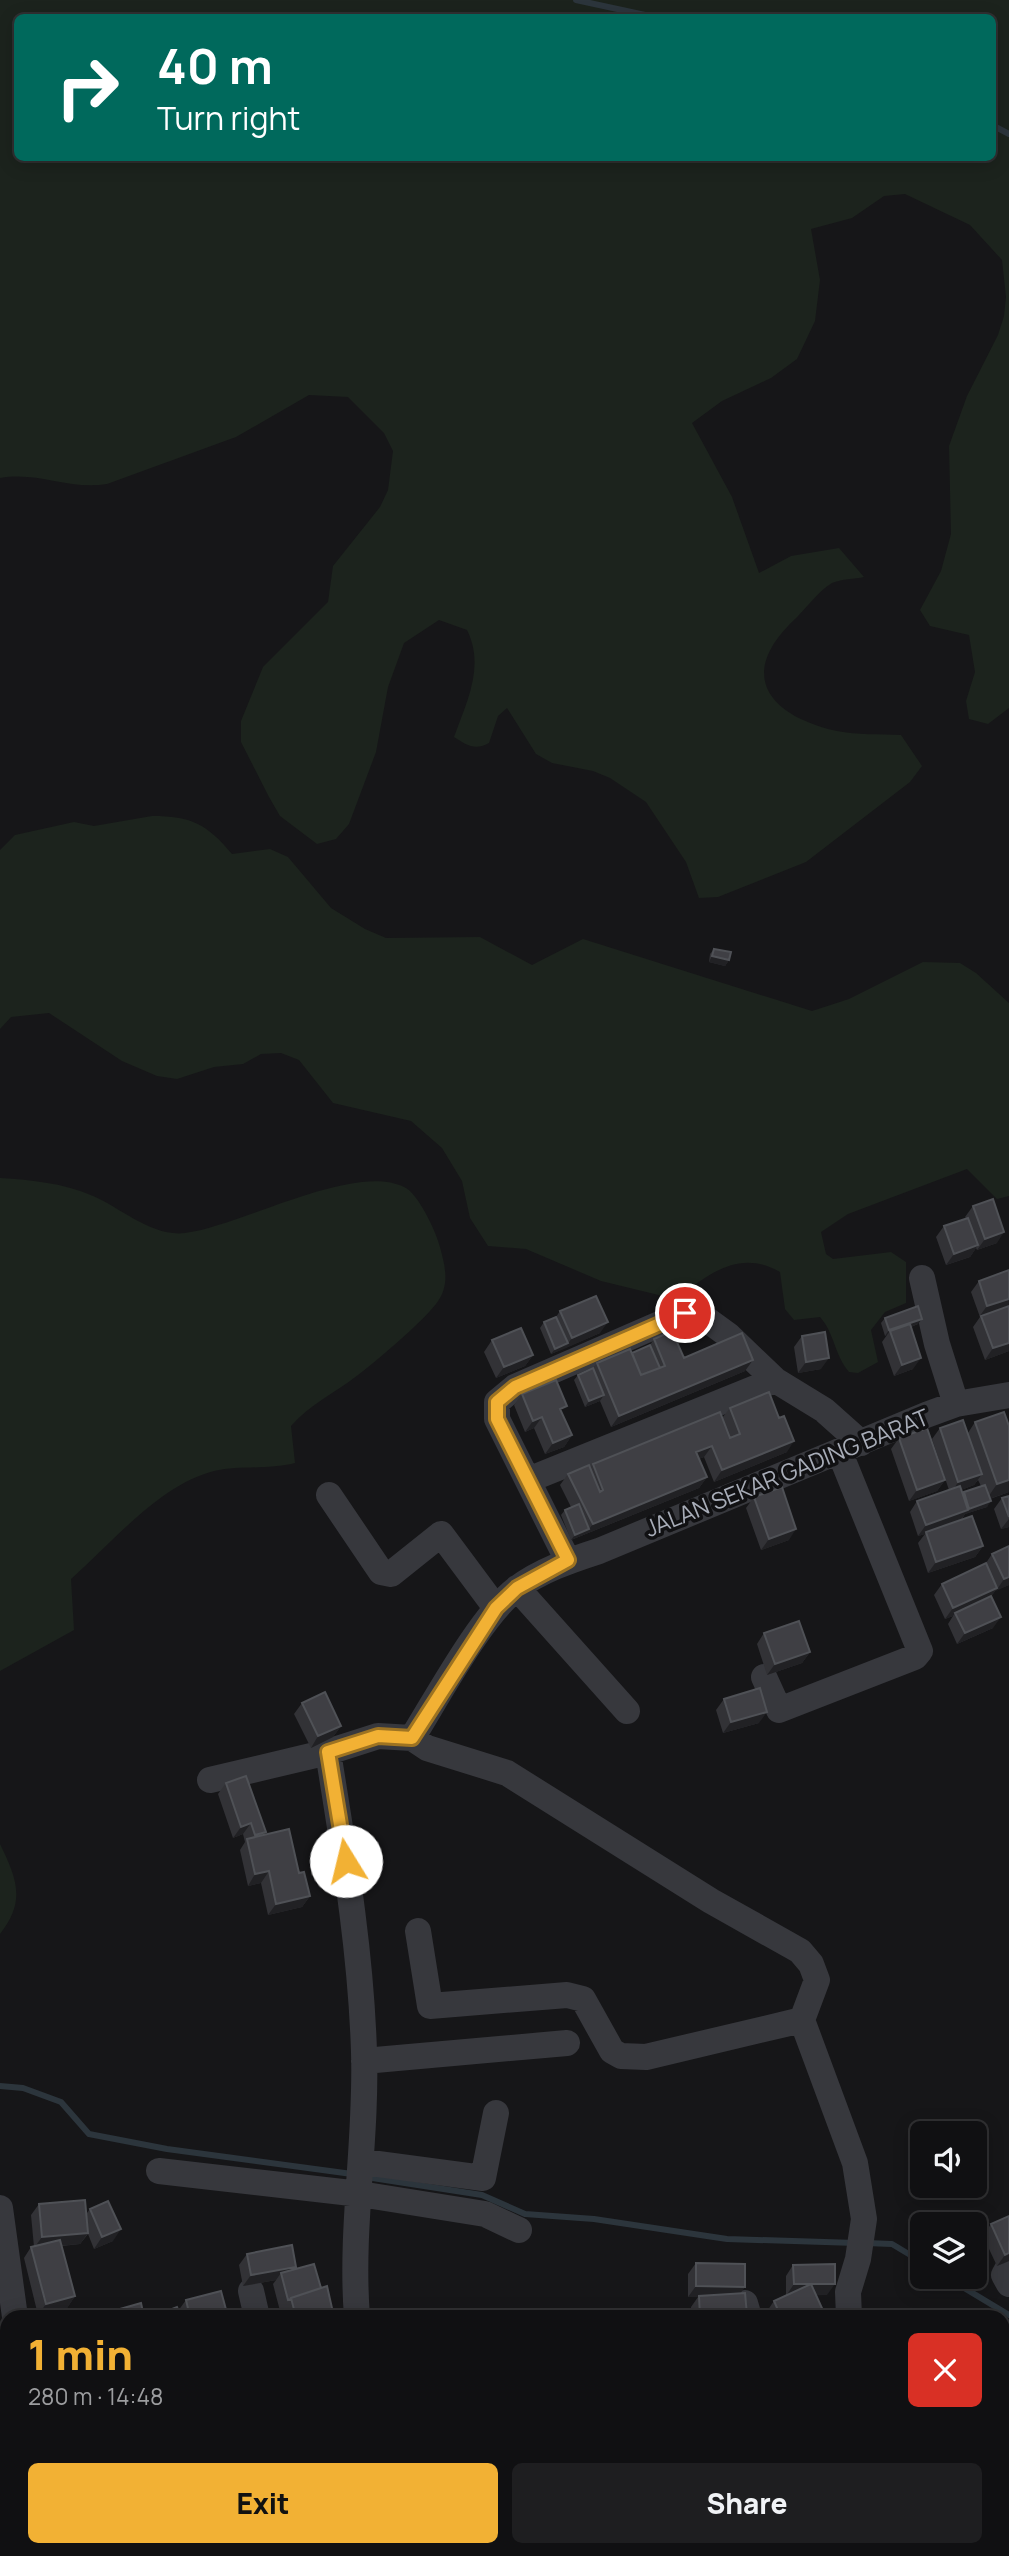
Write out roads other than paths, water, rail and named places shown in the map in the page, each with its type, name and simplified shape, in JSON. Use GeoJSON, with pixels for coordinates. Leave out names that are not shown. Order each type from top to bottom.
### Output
{"type":"FeatureCollection","features":[{"type":"Feature","properties":{"kind":"street"},"geometry":{"type":"LineString","coordinates":[[922,1278],[937,1344],[956,1404]]}},
{"type":"Feature","properties":{"kind":"street"},"geometry":{"type":"LineString","coordinates":[[568,1560],[497,1419],[497,1402],[515,1387],[685,1313],[706,1319],[728,1335],[775,1380],[824,1410],[850,1448],[920,1651],[915,1657],[779,1710],[764,1677]]}},
{"type":"Feature","properties":{"kind":"street"},"geometry":{"type":"LineString","coordinates":[[528,1480],[775,1380]]}},
{"type":"Feature","properties":{"kind":"street"},"geometry":{"type":"LineString","coordinates":[[998,1424],[1000,1397]]}},
{"type":"Feature","properties":{"kind":"street","name":"JALAN SEKAR GADING BARAT"},"geometry":{"type":"LineString","coordinates":[[412,1738],[496,1608],[517,1588],[568,1560],[598,1551],[726,1496],[956,1404],[1000,1397]]}},
{"type":"Feature","properties":{"kind":"street"},"geometry":{"type":"LineString","coordinates":[[329,1495],[384,1574],[391,1574],[441,1534],[496,1608]]}},
{"type":"Feature","properties":{"kind":"street"},"geometry":{"type":"LineString","coordinates":[[517,1588],[627,1710]]}},
{"type":"Feature","properties":{"kind":"street"},"geometry":{"type":"LineString","coordinates":[[210,1780],[328,1752],[378,1736],[412,1738],[451,1757],[508,1773],[711,1901],[800,1951],[811,1964],[817,1980],[803,2020],[855,2163],[864,2219],[858,2259],[848,2292],[849,2310]]}},
{"type":"Feature","properties":{"kind":"street"},"geometry":{"type":"LineString","coordinates":[[328,1752],[355,1916],[364,2061],[355,2284],[357,2310]]}},
{"type":"Feature","properties":{"kind":"street"},"geometry":{"type":"LineString","coordinates":[[418,1931],[430,2006],[567,1995],[583,1999],[612,2051],[634,2056],[803,2020]]}},
{"type":"Feature","properties":{"kind":"street"},"geometry":{"type":"LineString","coordinates":[[364,2061],[567,2043]]}},
{"type":"Feature","properties":{"kind":"street"},"geometry":{"type":"LineString","coordinates":[[159,2171],[361,2179],[482,2178],[496,2113]]}},
{"type":"Feature","properties":{"kind":"street"},"geometry":{"type":"LineString","coordinates":[[361,2179],[485,2214],[519,2230]]}},
{"type":"Feature","properties":{"kind":"street"},"geometry":{"type":"LineString","coordinates":[[0,2208],[14,2310]]}},
{"type":"Feature","properties":{"kind":"street"},"geometry":{"type":"LineString","coordinates":[[1009,2266],[1004,2275],[1009,2284]]}},
{"type":"Feature","properties":{"kind":"street"},"geometry":{"type":"LineString","coordinates":[[251,2291],[255,2310]]}},
{"type":"Feature","properties":{"kind":"waterway"},"geometry":{"type":"LineString","coordinates":[[576,0],[641,14]]}},
{"type":"Feature","properties":{"kind":"waterway"},"geometry":{"type":"LineString","coordinates":[[996,127],[1009,134]]}},
{"type":"Feature","properties":{"kind":"waterway"},"geometry":{"type":"LineString","coordinates":[[0,2086],[23,2088],[61,2102],[89,2134],[167,2149],[352,2174]]}},
{"type":"Feature","properties":{"kind":"waterway"},"geometry":{"type":"LineString","coordinates":[[366,2177],[482,2195],[525,2214],[594,2219],[727,2239],[856,2243]]}},
{"type":"Feature","properties":{"kind":"waterway"},"geometry":{"type":"LineString","coordinates":[[866,2243],[892,2244],[910,2255]]}},
{"type":"Feature","properties":{"kind":"waterway"},"geometry":{"type":"LineString","coordinates":[[966,2289],[1001,2310]]}}]}
